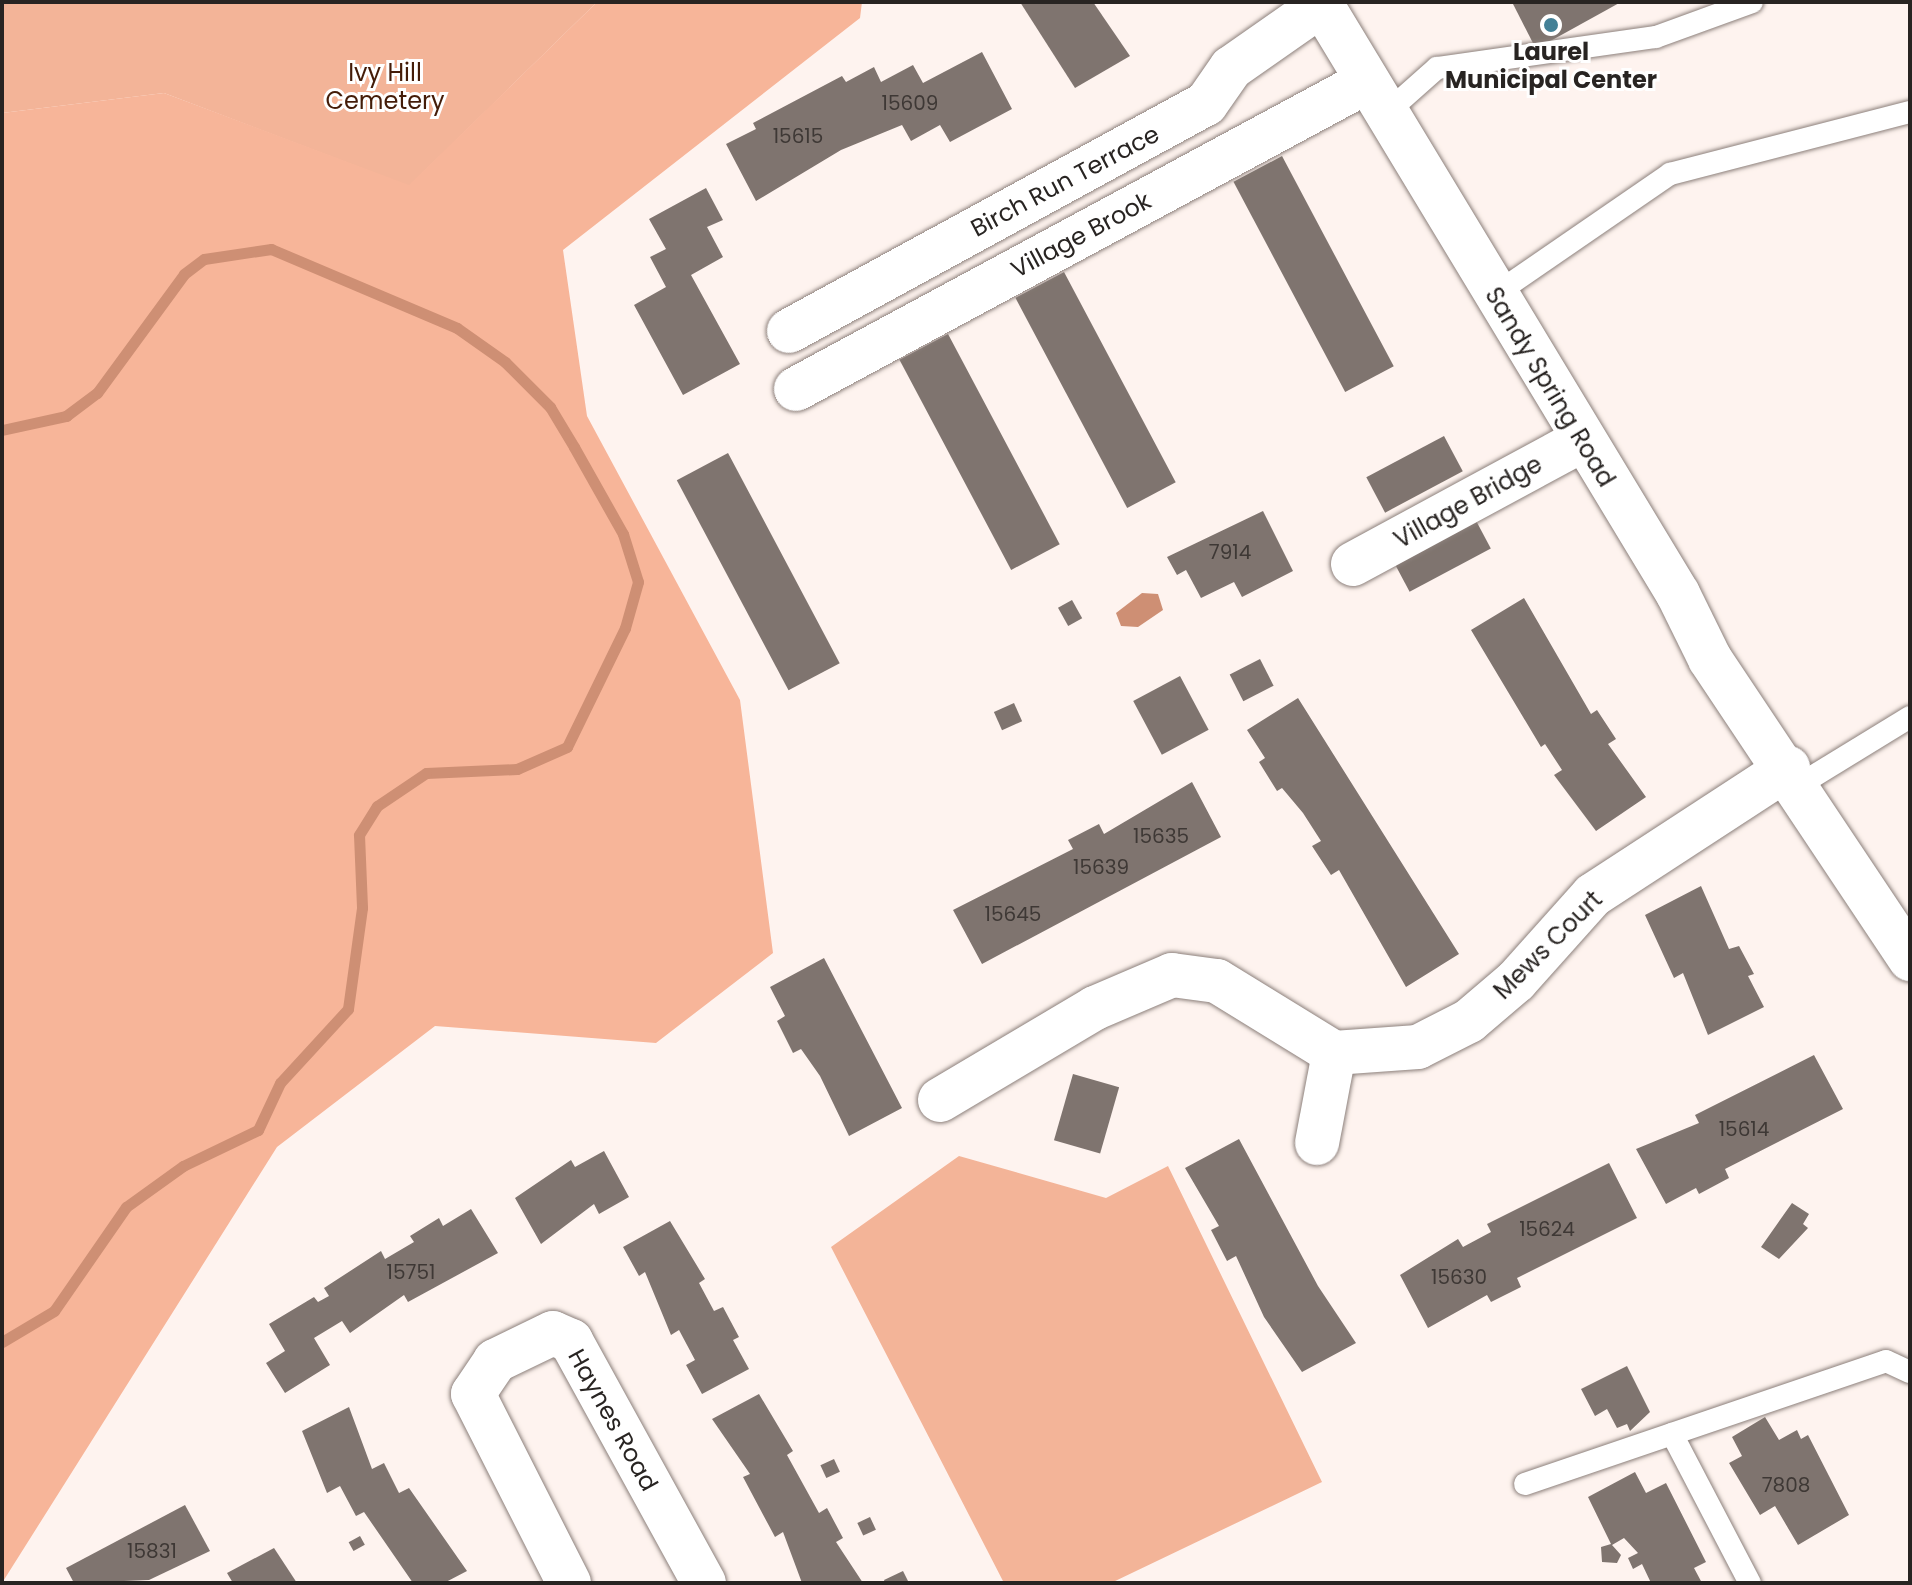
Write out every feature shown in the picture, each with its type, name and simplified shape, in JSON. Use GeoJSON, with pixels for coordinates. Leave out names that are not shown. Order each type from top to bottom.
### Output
{"type":"FeatureCollection","features":[{"type":"Feature","properties":{"kind":"street","name":"Sandy Spring Road"},"geometry":{"type":"LineString","coordinates":[[1321,4],[1710,659],[1793,777],[1910,959]]}},
{"type":"Feature","properties":{"kind":"street","name":"Birch Run Terrace"},"geometry":{"type":"LineString","coordinates":[[789,331],[1206,104],[1231,68],[1321,4]]}},
{"type":"Feature","properties":{"kind":"street","name":"Village Brook"},"geometry":{"type":"LineString","coordinates":[[796,389],[1375,99]]}},
{"type":"Feature","properties":{"kind":"street","name":"Village Bridge"},"geometry":{"type":"LineString","coordinates":[[1353,564],[1582,440]]}},
{"type":"Feature","properties":{"kind":"street","name":"Mews Court"},"geometry":{"type":"LineString","coordinates":[[1334,1053],[1418,1047],[1469,1021],[1516,981],[1593,895],[1793,777]]}},
{"type":"Feature","properties":{"kind":"street"},"geometry":{"type":"LineString","coordinates":[[940,1100],[1095,1008],[1172,975],[1217,981],[1334,1053],[1317,1143]]}},
{"type":"Feature","properties":{"kind":"street","name":"Haynes Road"},"geometry":{"type":"LineString","coordinates":[[569,1583],[473,1394],[495,1361],[553,1333],[571,1341],[704,1583]]}},
{"type":"Feature","properties":{"kind":"lane"},"geometry":{"type":"LineString","coordinates":[[1375,99],[1437,68],[1656,37],[1752,2]]}},
{"type":"Feature","properties":{"kind":"lane"},"geometry":{"type":"LineString","coordinates":[[1494,295],[1670,174],[1910,112]]}},
{"type":"Feature","properties":{"kind":"lane"},"geometry":{"type":"LineString","coordinates":[[1793,777],[1909,720]]}},
{"type":"Feature","properties":{"kind":"lane"},"geometry":{"type":"LineString","coordinates":[[1525,1484],[1886,1361],[1910,1372]]}},
{"type":"Feature","properties":{"kind":"lane"},"geometry":{"type":"LineString","coordinates":[[1672,1434],[1750,1583]]}},
{"type":"Feature","properties":{"kind":"green space","name":"Ivy Hill Cemetery"},"geometry":{"type":"Polygon","coordinates":[[[2,2],[597,2],[409,186],[164,93],[2,113],[2,2]]]}},
{"type":"Feature","properties":{"kind":"green space"},"geometry":{"type":"Polygon","coordinates":[[[959,1156],[1106,1198],[1168,1166],[1322,1482],[1111,1583],[1004,1583],[831,1247],[959,1156]]]}},
{"type":"Feature","properties":{"kind":"shaded area"},"geometry":{"type":"Polygon","coordinates":[[[597,2],[862,2],[860,18],[563,250],[587,416],[740,700],[773,953],[656,1043],[435,1026],[277,1147],[2,1583],[2,113],[164,93],[409,185],[597,2]]]}},
{"type":"Feature","properties":{"kind":"shaded area"},"geometry":{"type":"Polygon","coordinates":[[[1142,593],[1158,594],[1163,610],[1138,627],[1121,626],[1116,613],[1142,593]]]}},
{"type":"Feature","properties":{"kind":"building"},"geometry":{"type":"Polygon","coordinates":[[[1020,2],[1093,2],[1130,56],[1075,88],[1020,2]]]}},
{"type":"Feature","properties":{"kind":"building","name":"Laurel Municipal Center"},"geometry":{"type":"Polygon","coordinates":[[[1512,2],[1621,2],[1536,49],[1512,2]]]}},
{"type":"Feature","properties":{"kind":"building"},"geometry":{"type":"Polygon","coordinates":[[[982,52],[1012,109],[950,142],[940,125],[911,141],[902,125],[841,150],[756,201],[726,144],[756,129],[753,123],[842,76],[846,82],[874,67],[881,82],[913,65],[923,83],[982,52]]]}},
{"type":"Feature","properties":{"kind":"building"},"geometry":{"type":"Polygon","coordinates":[[[1282,156],[1394,366],[1345,392],[1233,182],[1282,156]]]}},
{"type":"Feature","properties":{"kind":"building"},"geometry":{"type":"Polygon","coordinates":[[[706,188],[723,220],[707,227],[723,257],[691,275],[740,364],[683,395],[634,305],[666,287],[650,257],[666,249],[649,219],[706,188]]]}},
{"type":"Feature","properties":{"kind":"building"},"geometry":{"type":"Polygon","coordinates":[[[1064,272],[1176,482],[1127,508],[1015,298],[1064,272]]]}},
{"type":"Feature","properties":{"kind":"building"},"geometry":{"type":"Polygon","coordinates":[[[948,334],[1060,544],[1011,570],[899,360],[948,334]]]}},
{"type":"Feature","properties":{"kind":"building"},"geometry":{"type":"Polygon","coordinates":[[[1444,436],[1463,471],[1385,513],[1366,477],[1444,436]]]}},
{"type":"Feature","properties":{"kind":"building"},"geometry":{"type":"Polygon","coordinates":[[[728,453],[840,663],[789,690],[677,480],[728,453]]]}},
{"type":"Feature","properties":{"kind":"building"},"geometry":{"type":"Polygon","coordinates":[[[1263,511],[1293,571],[1242,597],[1234,582],[1201,598],[1186,570],[1177,575],[1167,557],[1263,511]]]}},
{"type":"Feature","properties":{"kind":"building"},"geometry":{"type":"Polygon","coordinates":[[[1473,515],[1491,549],[1410,592],[1392,558],[1473,515]]]}},
{"type":"Feature","properties":{"kind":"building"},"geometry":{"type":"Polygon","coordinates":[[[1524,598],[1591,714],[1597,710],[1616,739],[1608,744],[1646,797],[1596,831],[1554,775],[1562,770],[1545,744],[1541,747],[1471,630],[1524,598]]]}},
{"type":"Feature","properties":{"kind":"building"},"geometry":{"type":"Polygon","coordinates":[[[1072,600],[1082,618],[1068,626],[1058,608],[1072,600]]]}},
{"type":"Feature","properties":{"kind":"building"},"geometry":{"type":"Polygon","coordinates":[[[1260,659],[1274,686],[1243,701],[1230,674],[1260,659]]]}},
{"type":"Feature","properties":{"kind":"building"},"geometry":{"type":"Polygon","coordinates":[[[1180,676],[1209,730],[1162,755],[1133,701],[1180,676]]]}},
{"type":"Feature","properties":{"kind":"building"},"geometry":{"type":"Polygon","coordinates":[[[1298,698],[1459,954],[1406,987],[1339,870],[1331,875],[1312,846],[1321,841],[1303,813],[1282,788],[1277,791],[1259,762],[1265,758],[1247,730],[1298,698]]]}},
{"type":"Feature","properties":{"kind":"building"},"geometry":{"type":"Polygon","coordinates":[[[1014,703],[1022,721],[1002,730],[994,712],[1014,703]]]}},
{"type":"Feature","properties":{"kind":"building"},"geometry":{"type":"Polygon","coordinates":[[[1192,782],[1221,837],[982,964],[953,910],[1073,849],[1068,840],[1099,824],[1104,834],[1192,782]]]}},
{"type":"Feature","properties":{"kind":"building"},"geometry":{"type":"Polygon","coordinates":[[[1701,886],[1729,949],[1739,946],[1754,974],[1748,976],[1764,1007],[1708,1035],[1683,973],[1674,978],[1645,915],[1701,886]]]}},
{"type":"Feature","properties":{"kind":"building"},"geometry":{"type":"Polygon","coordinates":[[[824,958],[902,1108],[849,1136],[820,1076],[801,1049],[793,1053],[777,1021],[785,1016],[770,987],[824,958]]]}},
{"type":"Feature","properties":{"kind":"building"},"geometry":{"type":"Polygon","coordinates":[[[1814,1055],[1843,1109],[1725,1169],[1729,1178],[1699,1194],[1696,1188],[1666,1204],[1636,1149],[1699,1123],[1695,1115],[1814,1055]]]}},
{"type":"Feature","properties":{"kind":"building"},"geometry":{"type":"Polygon","coordinates":[[[1073,1074],[1119,1087],[1100,1154],[1054,1140],[1073,1074]]]}},
{"type":"Feature","properties":{"kind":"building"},"geometry":{"type":"Polygon","coordinates":[[[1239,1139],[1318,1286],[1356,1343],[1302,1372],[1264,1317],[1236,1256],[1227,1261],[1211,1230],[1219,1226],[1185,1168],[1239,1139]]]}},
{"type":"Feature","properties":{"kind":"building"},"geometry":{"type":"Polygon","coordinates":[[[604,1151],[629,1197],[599,1214],[594,1204],[541,1244],[515,1198],[571,1160],[575,1167],[604,1151]]]}},
{"type":"Feature","properties":{"kind":"building"},"geometry":{"type":"Polygon","coordinates":[[[1609,1163],[1637,1218],[1517,1278],[1521,1287],[1491,1302],[1487,1295],[1428,1328],[1400,1275],[1458,1239],[1463,1247],[1491,1232],[1487,1224],[1609,1163]]]}},
{"type":"Feature","properties":{"kind":"building"},"geometry":{"type":"Polygon","coordinates":[[[1792,1203],[1809,1214],[1803,1224],[1808,1228],[1779,1259],[1761,1247],[1792,1203]]]}},
{"type":"Feature","properties":{"kind":"building"},"geometry":{"type":"Polygon","coordinates":[[[471,1209],[498,1253],[408,1302],[404,1295],[350,1333],[342,1321],[314,1338],[330,1365],[285,1393],[266,1363],[285,1351],[269,1324],[314,1297],[318,1302],[329,1296],[324,1288],[381,1251],[385,1259],[414,1242],[410,1236],[439,1218],[443,1226],[471,1209]]]}},
{"type":"Feature","properties":{"kind":"building"},"geometry":{"type":"Polygon","coordinates":[[[670,1221],[705,1279],[699,1283],[714,1311],[723,1307],[739,1337],[733,1340],[749,1369],[702,1394],[686,1365],[695,1360],[679,1330],[671,1335],[645,1272],[639,1276],[623,1247],[670,1221]]]}},
{"type":"Feature","properties":{"kind":"building"},"geometry":{"type":"Polygon","coordinates":[[[1627,1366],[1650,1412],[1630,1431],[1627,1424],[1617,1428],[1607,1409],[1595,1416],[1581,1389],[1627,1366]]]}},
{"type":"Feature","properties":{"kind":"building"},"geometry":{"type":"Polygon","coordinates":[[[759,1394],[793,1451],[787,1455],[819,1513],[827,1508],[843,1538],[836,1542],[863,1583],[802,1583],[783,1532],[775,1537],[743,1477],[750,1474],[712,1419],[759,1394]]]}},
{"type":"Feature","properties":{"kind":"building"},"geometry":{"type":"Polygon","coordinates":[[[349,1407],[372,1469],[384,1463],[399,1493],[409,1488],[467,1571],[444,1583],[413,1583],[364,1512],[356,1516],[340,1486],[327,1493],[302,1431],[349,1407]]]}},
{"type":"Feature","properties":{"kind":"building"},"geometry":{"type":"Polygon","coordinates":[[[1765,1417],[1779,1440],[1797,1430],[1801,1439],[1808,1435],[1849,1515],[1798,1545],[1775,1506],[1760,1515],[1729,1463],[1742,1456],[1732,1437],[1765,1417]]]}},
{"type":"Feature","properties":{"kind":"building"},"geometry":{"type":"Polygon","coordinates":[[[834,1459],[840,1472],[826,1478],[820,1465],[834,1459]]]}},
{"type":"Feature","properties":{"kind":"building"},"geometry":{"type":"Polygon","coordinates":[[[1635,1472],[1646,1493],[1666,1483],[1706,1562],[1694,1568],[1702,1583],[1651,1583],[1642,1564],[1633,1569],[1628,1558],[1638,1553],[1624,1538],[1612,1545],[1621,1555],[1617,1563],[1602,1562],[1601,1547],[1611,1544],[1588,1497],[1635,1472]]]}},
{"type":"Feature","properties":{"kind":"building"},"geometry":{"type":"Polygon","coordinates":[[[185,1505],[210,1551],[149,1580],[74,1583],[66,1568],[185,1505]]]}},
{"type":"Feature","properties":{"kind":"building"},"geometry":{"type":"Polygon","coordinates":[[[870,1517],[876,1530],[863,1536],[857,1523],[870,1517]]]}},
{"type":"Feature","properties":{"kind":"building"},"geometry":{"type":"Polygon","coordinates":[[[360,1536],[365,1545],[353,1551],[349,1542],[360,1536]]]}},
{"type":"Feature","properties":{"kind":"building"},"geometry":{"type":"Polygon","coordinates":[[[274,1548],[297,1583],[233,1583],[227,1573],[274,1548]]]}},
{"type":"Feature","properties":{"kind":"building"},"geometry":{"type":"Polygon","coordinates":[[[903,1571],[909,1583],[885,1583],[884,1580],[903,1571]]]}},
{"type":"Feature","properties":{"kind":"waterway"},"geometry":{"type":"LineString","coordinates":[[2,430],[66,416],[97,393],[184,274],[204,259],[271,249],[457,328],[505,362],[550,407],[623,534],[638,582],[625,628],[567,747],[517,769],[426,773],[377,806],[359,835],[362,908],[348,1009],[280,1083],[258,1130],[183,1166],[126,1207],[54,1311],[2,1342]]}},
{"type":"Feature","properties":{"kind":"place","name":"Laurel Municipal Center"},"geometry":{"type":"Point","coordinates":[1551,25]}}]}
